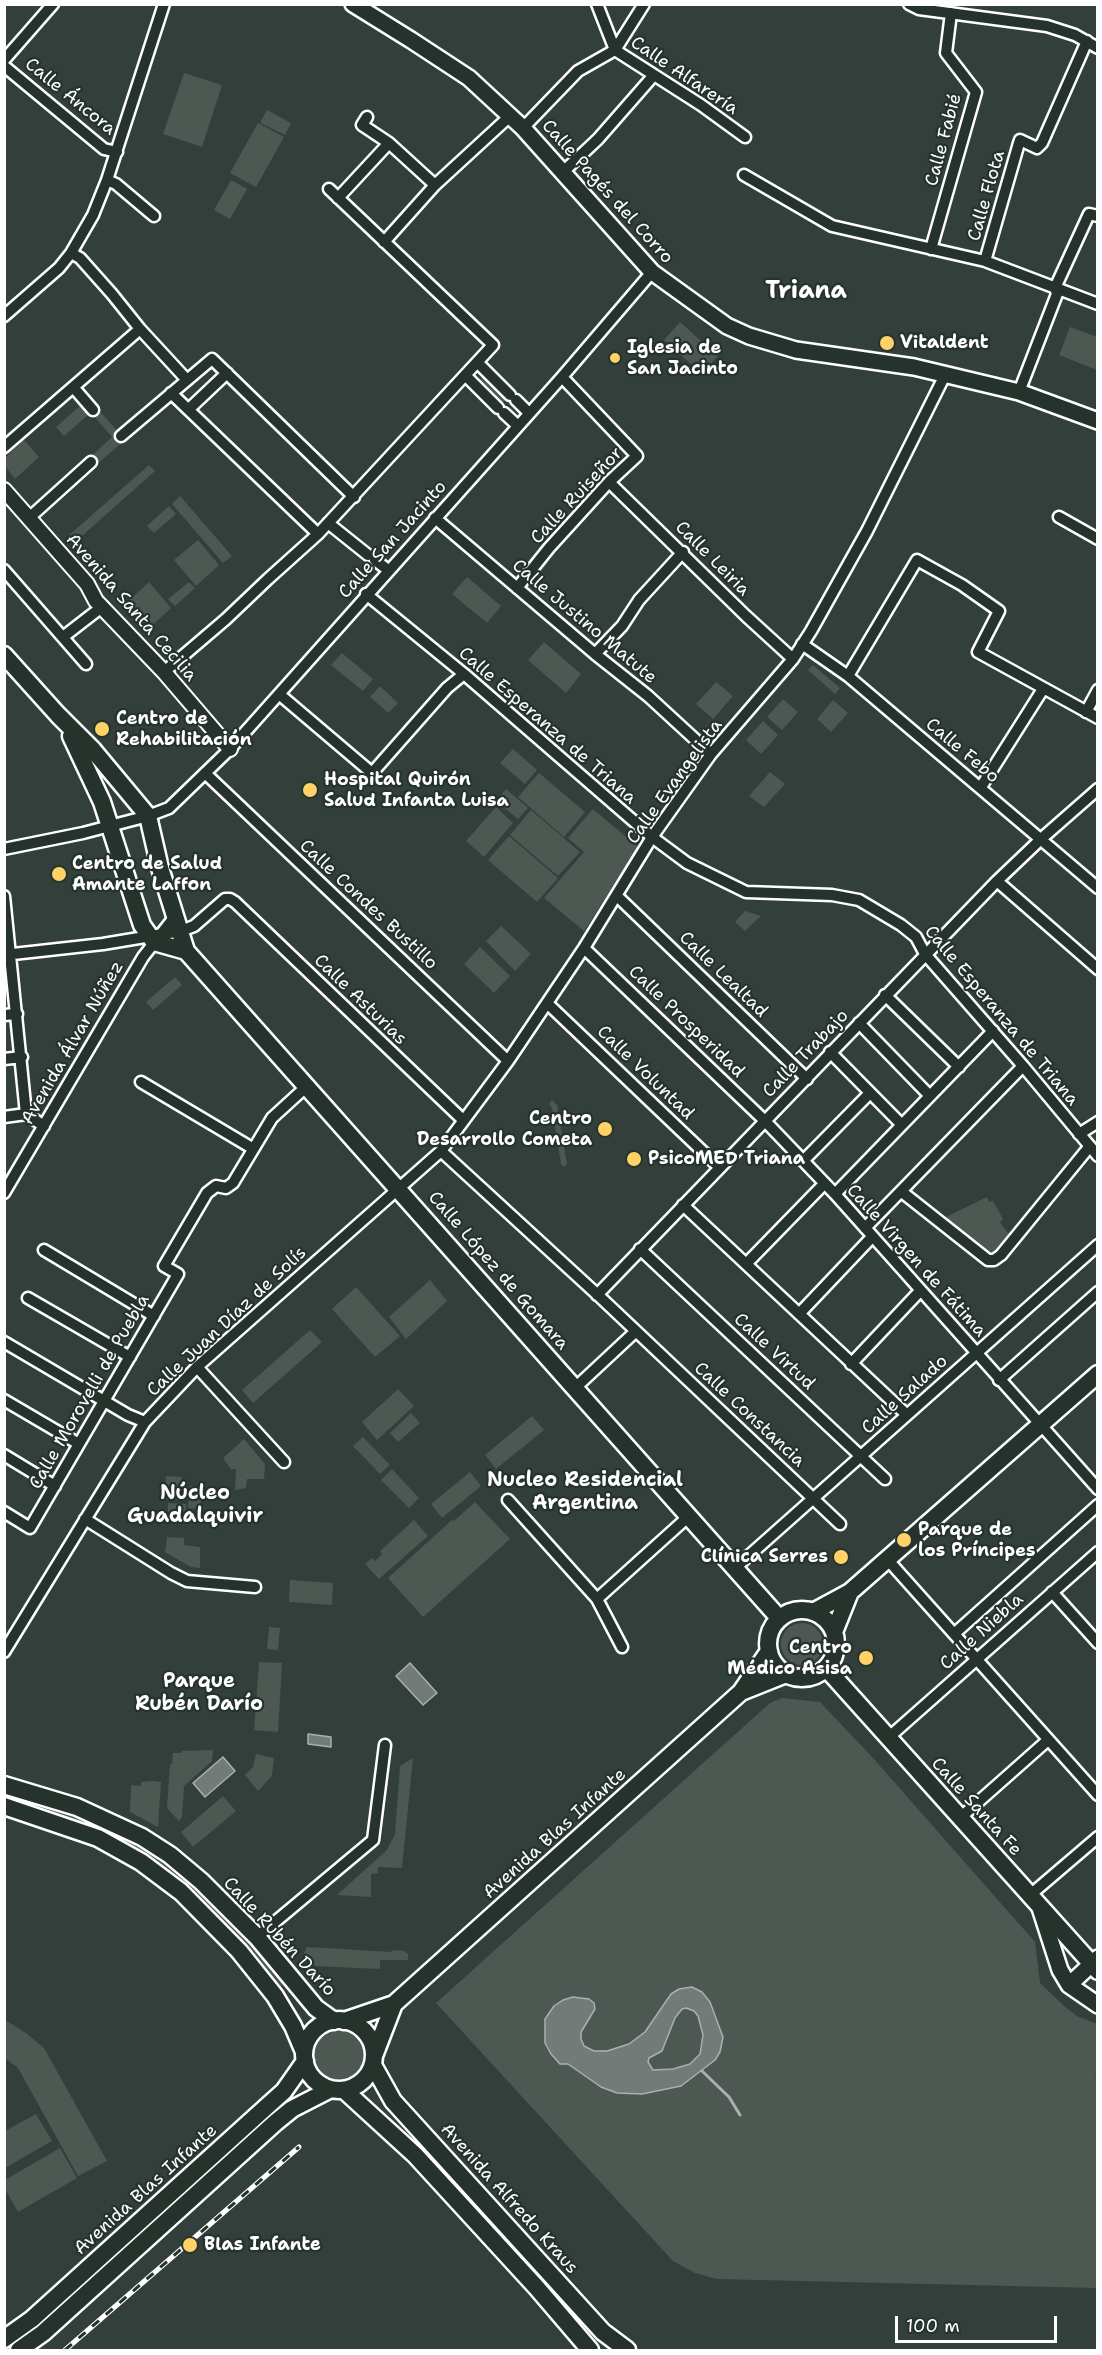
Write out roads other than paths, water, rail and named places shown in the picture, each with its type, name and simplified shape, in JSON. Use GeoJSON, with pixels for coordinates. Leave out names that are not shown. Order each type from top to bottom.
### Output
{"type":"FeatureCollection","features":[{"type":"Feature","properties":{"kind":"main road","name":"Calle Pagés del Corro"},"geometry":{"type":"LineString","coordinates":[[353,4],[469,78],[523,128],[652,273],[727,326],[749,336],[796,350],[914,367],[1019,392],[1098,421]]}},
{"type":"Feature","properties":{"kind":"main road"},"geometry":{"type":"LineString","coordinates":[[4,655],[93,750],[147,816],[160,868],[186,951]]}},
{"type":"Feature","properties":{"kind":"main road"},"geometry":{"type":"LineString","coordinates":[[58,715],[74,740],[96,785],[139,917],[154,938],[186,951]]}},
{"type":"Feature","properties":{"kind":"main road","name":"Calle López de Gomara"},"geometry":{"type":"LineString","coordinates":[[186,951],[779,1618]]}},
{"type":"Feature","properties":{"kind":"main road"},"geometry":{"type":"LineString","coordinates":[[813,1611],[850,1592],[1098,1374]]}},
{"type":"Feature","properties":{"kind":"main road"},"geometry":{"type":"LineString","coordinates":[[834,1632],[850,1592]]}},
{"type":"Feature","properties":{"kind":"main road"},"geometry":{"type":"LineString","coordinates":[[813,1611],[822,1616],[834,1632],[836,1645],[834,1658],[817,1675],[796,1678],[774,1665],[768,1652],[768,1639],[779,1618],[789,1612],[813,1611]]}},
{"type":"Feature","properties":{"kind":"main road","name":"Avenida Blas Infante"},"geometry":{"type":"LineString","coordinates":[[394,2004],[741,1692],[768,1652]]}},
{"type":"Feature","properties":{"kind":"main road","name":"Calle Santa Fe"},"geometry":{"type":"LineString","coordinates":[[826,1668],[1035,1902],[1096,1964]]}},
{"type":"Feature","properties":{"kind":"main road","name":"Avenida Blas Infante"},"geometry":{"type":"LineString","coordinates":[[741,1692],[786,1674]]}},
{"type":"Feature","properties":{"kind":"main road","name":"Calle Rubén Darío"},"geometry":{"type":"LineString","coordinates":[[4,1785],[77,1807],[142,1837],[170,1855],[201,1881],[257,1937],[316,2008],[339,2021]]}},
{"type":"Feature","properties":{"kind":"main road"},"geometry":{"type":"LineString","coordinates":[[4,1806],[98,1838],[141,1862],[181,1892],[239,1951],[279,2002],[313,2079],[338,2090],[415,2155],[537,2288],[590,2350]]}},
{"type":"Feature","properties":{"kind":"main road"},"geometry":{"type":"LineString","coordinates":[[1035,1902],[1069,1985],[1098,2005]]}},
{"type":"Feature","properties":{"kind":"main road"},"geometry":{"type":"LineString","coordinates":[[1069,1985],[1096,1964]]}},
{"type":"Feature","properties":{"kind":"main road"},"geometry":{"type":"LineString","coordinates":[[304,2056],[307,2041],[323,2024],[394,2004]]}},
{"type":"Feature","properties":{"kind":"main road"},"geometry":{"type":"LineString","coordinates":[[338,2090],[362,2082],[373,2061],[394,2004]]}},
{"type":"Feature","properties":{"kind":"main road"},"geometry":{"type":"LineString","coordinates":[[339,2021],[354,2024],[369,2037],[373,2061]]}},
{"type":"Feature","properties":{"kind":"main road","name":"Avenida Blas Infante"},"geometry":{"type":"LineString","coordinates":[[4,2339],[32,2319],[284,2091],[304,2056]]}},
{"type":"Feature","properties":{"kind":"main road","name":"Avenida Alfredo Kraus"},"geometry":{"type":"LineString","coordinates":[[373,2061],[393,2101],[603,2332],[627,2350]]}},
{"type":"Feature","properties":{"kind":"main road","name":"Avenida Blas Infante"},"geometry":{"type":"LineString","coordinates":[[19,2350],[44,2333],[276,2122],[292,2109],[338,2090]]}},
{"type":"Feature","properties":{"kind":"street"},"geometry":{"type":"LineString","coordinates":[[4,60],[53,4]]}},
{"type":"Feature","properties":{"kind":"street"},"geometry":{"type":"LineString","coordinates":[[4,316],[59,268],[71,253],[93,215],[117,152],[164,4]]}},
{"type":"Feature","properties":{"kind":"street","name":"Calle Alfarería"},"geometry":{"type":"LineString","coordinates":[[597,4],[615,50],[701,105],[745,137]]}},
{"type":"Feature","properties":{"kind":"street"},"geometry":{"type":"LineString","coordinates":[[523,128],[578,71],[615,50],[644,4]]}},
{"type":"Feature","properties":{"kind":"street"},"geometry":{"type":"LineString","coordinates":[[909,4],[919,9],[1047,26],[1065,31],[1098,48]]}},
{"type":"Feature","properties":{"kind":"street","name":"Calle Fabié"},"geometry":{"type":"LineString","coordinates":[[931,249],[976,92],[946,53],[951,13]]}},
{"type":"Feature","properties":{"kind":"street","name":"Calle Flota"},"geometry":{"type":"LineString","coordinates":[[985,261],[1020,140],[1037,148],[1042,143],[1087,41]]}},
{"type":"Feature","properties":{"kind":"street","name":"Calle Áncora"},"geometry":{"type":"LineString","coordinates":[[4,66],[104,149],[117,152]]}},
{"type":"Feature","properties":{"kind":"street"},"geometry":{"type":"LineString","coordinates":[[563,172],[598,139],[654,75]]}},
{"type":"Feature","properties":{"kind":"street"},"geometry":{"type":"LineString","coordinates":[[384,242],[435,185],[510,116]]}},
{"type":"Feature","properties":{"kind":"street"},"geometry":{"type":"LineString","coordinates":[[367,117],[362,125],[388,144],[435,185]]}},
{"type":"Feature","properties":{"kind":"street"},"geometry":{"type":"LineString","coordinates":[[338,198],[388,144]]}},
{"type":"Feature","properties":{"kind":"street"},"geometry":{"type":"LineString","coordinates":[[744,175],[832,226],[985,261],[1098,304]]}},
{"type":"Feature","properties":{"kind":"street"},"geometry":{"type":"LineString","coordinates":[[107,180],[116,184],[154,216]]}},
{"type":"Feature","properties":{"kind":"street"},"geometry":{"type":"LineString","coordinates":[[164,672],[226,619],[318,534],[493,345],[329,189]]}},
{"type":"Feature","properties":{"kind":"street"},"geometry":{"type":"LineString","coordinates":[[1019,392],[1057,294],[1055,288],[1089,214],[1098,216]]}},
{"type":"Feature","properties":{"kind":"street"},"geometry":{"type":"LineString","coordinates":[[71,253],[80,258],[187,380]]}},
{"type":"Feature","properties":{"kind":"street","name":"Calle San Jacinto"},"geometry":{"type":"LineString","coordinates":[[4,849],[110,826],[169,808],[230,748],[279,694],[652,273]]}},
{"type":"Feature","properties":{"kind":"street"},"geometry":{"type":"LineString","coordinates":[[4,447],[140,329]]}},
{"type":"Feature","properties":{"kind":"street"},"geometry":{"type":"LineString","coordinates":[[121,436],[212,359],[228,372],[354,497]]}},
{"type":"Feature","properties":{"kind":"street"},"geometry":{"type":"LineString","coordinates":[[477,363],[529,413]]}},
{"type":"Feature","properties":{"kind":"street"},"geometry":{"type":"LineString","coordinates":[[189,409],[228,372]]}},
{"type":"Feature","properties":{"kind":"street","name":"Calle Evangelista"},"geometry":{"type":"LineString","coordinates":[[400,1189],[441,1151],[508,1061],[584,948],[652,837],[711,754],[793,658],[867,531],[945,375]]}},
{"type":"Feature","properties":{"kind":"street"},"geometry":{"type":"LineString","coordinates":[[466,376],[518,426]]}},
{"type":"Feature","properties":{"kind":"street","name":"Calle Ruiseñor"},"geometry":{"type":"LineString","coordinates":[[517,588],[549,548],[609,482],[638,456],[562,377]]}},
{"type":"Feature","properties":{"kind":"street"},"geometry":{"type":"LineString","coordinates":[[74,388],[93,410]]}},
{"type":"Feature","properties":{"kind":"street"},"geometry":{"type":"LineString","coordinates":[[171,393],[318,534]]}},
{"type":"Feature","properties":{"kind":"street"},"geometry":{"type":"LineString","coordinates":[[29,518],[91,462]]}},
{"type":"Feature","properties":{"kind":"street","name":"Calle Leiria"},"geometry":{"type":"LineString","coordinates":[[609,482],[746,616],[793,658]]}},
{"type":"Feature","properties":{"kind":"street","name":"Avenida Santa Cecilia"},"geometry":{"type":"LineString","coordinates":[[7,499],[29,518],[87,584],[96,601],[164,672],[230,748]]}},
{"type":"Feature","properties":{"kind":"street"},"geometry":{"type":"LineString","coordinates":[[1059,517],[1098,539]]}},
{"type":"Feature","properties":{"kind":"street","name":"Calle Justino Matute"},"geometry":{"type":"LineString","coordinates":[[435,518],[648,696],[711,754]]}},
{"type":"Feature","properties":{"kind":"street"},"geometry":{"type":"LineString","coordinates":[[328,523],[388,570]]}},
{"type":"Feature","properties":{"kind":"street"},"geometry":{"type":"LineString","coordinates":[[595,654],[621,627],[639,600],[683,552]]}},
{"type":"Feature","properties":{"kind":"street"},"geometry":{"type":"LineString","coordinates":[[848,676],[917,560],[962,585],[999,611],[978,652],[1098,718]]}},
{"type":"Feature","properties":{"kind":"street"},"geometry":{"type":"LineString","coordinates":[[4,570],[86,664]]}},
{"type":"Feature","properties":{"kind":"street","name":"Calle Esperanza de Triana"},"geometry":{"type":"LineString","coordinates":[[366,594],[464,674],[652,837],[687,863],[746,892],[832,895],[860,900],[901,925],[915,937],[925,954],[1098,1156]]}},
{"type":"Feature","properties":{"kind":"street"},"geometry":{"type":"LineString","coordinates":[[63,637],[103,606]]}},
{"type":"Feature","properties":{"kind":"street","name":"Calle Febo"},"geometry":{"type":"LineString","coordinates":[[802,644],[848,676],[1098,888]]}},
{"type":"Feature","properties":{"kind":"street"},"geometry":{"type":"LineString","coordinates":[[279,694],[369,772],[375,771],[447,688],[464,674]]}},
{"type":"Feature","properties":{"kind":"street"},"geometry":{"type":"LineString","coordinates":[[981,787],[1043,689]]}},
{"type":"Feature","properties":{"kind":"street"},"geometry":{"type":"LineString","coordinates":[[1086,712],[1098,690]]}},
{"type":"Feature","properties":{"kind":"street"},"geometry":{"type":"LineString","coordinates":[[74,740],[125,800],[147,816]]}},
{"type":"Feature","properties":{"kind":"street","name":"Calle Condes Bustillo"},"geometry":{"type":"LineString","coordinates":[[205,773],[508,1061]]}},
{"type":"Feature","properties":{"kind":"street","name":"Calle Trabajo"},"geometry":{"type":"LineString","coordinates":[[597,1295],[997,881],[1041,839],[1096,792]]}},
{"type":"Feature","properties":{"kind":"street"},"geometry":{"type":"LineString","coordinates":[[997,881],[1098,969]]}},
{"type":"Feature","properties":{"kind":"street"},"geometry":{"type":"LineString","coordinates":[[4,896],[8,955],[22,1057],[26,1114]]}},
{"type":"Feature","properties":{"kind":"street","name":"Calle Lealtad"},"geometry":{"type":"LineString","coordinates":[[616,896],[807,1079]]}},
{"type":"Feature","properties":{"kind":"street","name":"Calle Asturias"},"geometry":{"type":"LineString","coordinates":[[179,923],[194,926],[225,898],[235,902],[463,1120]]}},
{"type":"Feature","properties":{"kind":"street"},"geometry":{"type":"LineString","coordinates":[[8,955],[154,938],[179,923]]}},
{"type":"Feature","properties":{"kind":"street","name":"Avenida Álvar Núñez"},"geometry":{"type":"LineString","coordinates":[[4,1193],[154,938],[179,923]]}},
{"type":"Feature","properties":{"kind":"street","name":"Calle Prosperidad"},"geometry":{"type":"LineString","coordinates":[[584,948],[765,1121]]}},
{"type":"Feature","properties":{"kind":"street"},"geometry":{"type":"LineString","coordinates":[[885,995],[959,1067]]}},
{"type":"Feature","properties":{"kind":"street","name":"Calle Voluntad"},"geometry":{"type":"LineString","coordinates":[[548,1004],[719,1167]]}},
{"type":"Feature","properties":{"kind":"street"},"geometry":{"type":"LineString","coordinates":[[4,1015],[17,1014]]}},
{"type":"Feature","properties":{"kind":"street"},"geometry":{"type":"LineString","coordinates":[[859,1023],[930,1096]]}},
{"type":"Feature","properties":{"kind":"street"},"geometry":{"type":"LineString","coordinates":[[835,1194],[993,1031]]}},
{"type":"Feature","properties":{"kind":"street"},"geometry":{"type":"LineString","coordinates":[[830,1052],[902,1125]]}},
{"type":"Feature","properties":{"kind":"street"},"geometry":{"type":"LineString","coordinates":[[4,1059],[22,1057]]}},
{"type":"Feature","properties":{"kind":"street"},"geometry":{"type":"LineString","coordinates":[[865,1228],[1023,1066]]}},
{"type":"Feature","properties":{"kind":"street"},"geometry":{"type":"LineString","coordinates":[[141,1082],[252,1148],[272,1118],[307,1086]]}},
{"type":"Feature","properties":{"kind":"street"},"geometry":{"type":"LineString","coordinates":[[803,1161],[870,1093]]}},
{"type":"Feature","properties":{"kind":"street"},"geometry":{"type":"LineString","coordinates":[[4,1117],[26,1114],[44,1126]]}},
{"type":"Feature","properties":{"kind":"street","name":"Calle Virgen de Fátima"},"geometry":{"type":"LineString","coordinates":[[765,1121],[835,1194],[1098,1489]]}},
{"type":"Feature","properties":{"kind":"street"},"geometry":{"type":"LineString","coordinates":[[1078,1134],[1098,1122]]}},
{"type":"Feature","properties":{"kind":"street"},"geometry":{"type":"LineString","coordinates":[[902,1192],[988,1260],[993,1260],[1001,1255],[1090,1146]]}},
{"type":"Feature","properties":{"kind":"street","name":"Calle Morovelli de Puebla"},"geometry":{"type":"LineString","coordinates":[[4,1512],[30,1528],[178,1274],[164,1266],[207,1193],[233,1183],[252,1148]]}},
{"type":"Feature","properties":{"kind":"street","name":"Calle Constancia"},"geometry":{"type":"LineString","coordinates":[[441,1151],[840,1524]]}},
{"type":"Feature","properties":{"kind":"street"},"geometry":{"type":"LineString","coordinates":[[746,1264],[824,1184]]}},
{"type":"Feature","properties":{"kind":"street","name":"Calle Juan Díaz de Solís"},"geometry":{"type":"LineString","coordinates":[[4,1652],[145,1422],[197,1367],[400,1189]]}},
{"type":"Feature","properties":{"kind":"street"},"geometry":{"type":"LineString","coordinates":[[683,1205],[907,1415]]}},
{"type":"Feature","properties":{"kind":"street"},"geometry":{"type":"LineString","coordinates":[[799,1314],[872,1237]]}},
{"type":"Feature","properties":{"kind":"street","name":"Calle Salado"},"geometry":{"type":"LineString","coordinates":[[735,1568],[1098,1245]]}},
{"type":"Feature","properties":{"kind":"street","name":"Calle Virtud"},"geometry":{"type":"LineString","coordinates":[[640,1249],[885,1479]]}},
{"type":"Feature","properties":{"kind":"street"},"geometry":{"type":"LineString","coordinates":[[44,1250],[153,1316]]}},
{"type":"Feature","properties":{"kind":"street"},"geometry":{"type":"LineString","coordinates":[[851,1364],[920,1292]]}},
{"type":"Feature","properties":{"kind":"street"},"geometry":{"type":"LineString","coordinates":[[999,1380],[1098,1293]]}},
{"type":"Feature","properties":{"kind":"street"},"geometry":{"type":"LineString","coordinates":[[28,1298],[130,1356]]}},
{"type":"Feature","properties":{"kind":"street"},"geometry":{"type":"LineString","coordinates":[[575,1388],[635,1332]]}},
{"type":"Feature","properties":{"kind":"street"},"geometry":{"type":"LineString","coordinates":[[4,1342],[104,1401],[145,1422]]}},
{"type":"Feature","properties":{"kind":"street"},"geometry":{"type":"LineString","coordinates":[[197,1367],[284,1462]]}},
{"type":"Feature","properties":{"kind":"street"},"geometry":{"type":"LineString","coordinates":[[4,1400],[79,1444]]}},
{"type":"Feature","properties":{"kind":"street"},"geometry":{"type":"LineString","coordinates":[[4,1455],[55,1486]]}},
{"type":"Feature","properties":{"kind":"street"},"geometry":{"type":"LineString","coordinates":[[508,1500],[597,1599],[622,1647]]}},
{"type":"Feature","properties":{"kind":"street"},"geometry":{"type":"LineString","coordinates":[[954,1634],[1098,1505]]}},
{"type":"Feature","properties":{"kind":"street"},"geometry":{"type":"LineString","coordinates":[[597,1599],[689,1516]]}},
{"type":"Feature","properties":{"kind":"street"},"geometry":{"type":"LineString","coordinates":[[85,1519],[187,1581],[255,1587]]}},
{"type":"Feature","properties":{"kind":"street","name":"Calle Niebla"},"geometry":{"type":"LineString","coordinates":[[888,1738],[1098,1552]]}},
{"type":"Feature","properties":{"kind":"street"},"geometry":{"type":"LineString","coordinates":[[887,1559],[1098,1796]]}},
{"type":"Feature","properties":{"kind":"street"},"geometry":{"type":"LineString","coordinates":[[1052,1592],[1098,1643]]}},
{"type":"Feature","properties":{"kind":"street"},"geometry":{"type":"LineString","coordinates":[[960,1818],[1048,1740]]}},
{"type":"Feature","properties":{"kind":"street"},"geometry":{"type":"LineString","coordinates":[[257,1937],[373,1840],[385,1745]]}},
{"type":"Feature","properties":{"kind":"street"},"geometry":{"type":"LineString","coordinates":[[1035,1902],[1098,1837]]}},
{"type":"Feature","properties":{"kind":"waterway"},"geometry":{"type":"LineString","coordinates":[[702,2071],[729,2097],[740,2115]]}},
{"type":"Feature","properties":{"kind":"railway"},"geometry":{"type":"LineString","coordinates":[[65,2350],[299,2147]]}},
{"type":"Feature","properties":{"kind":"place","name":"Vitaldent"},"geometry":{"type":"Point","coordinates":[887,343]}},
{"type":"Feature","properties":{"kind":"place","name":"Iglesia de San Jacinto"},"geometry":{"type":"Point","coordinates":[615,358]}},
{"type":"Feature","properties":{"kind":"place","name":"Centro de Rehabilitación"},"geometry":{"type":"Point","coordinates":[102,729]}},
{"type":"Feature","properties":{"kind":"place","name":"Hospital Quirón Salud Infanta Luisa"},"geometry":{"type":"Point","coordinates":[310,790]}},
{"type":"Feature","properties":{"kind":"place","name":"Centro de Salud Amante Laffon"},"geometry":{"type":"Point","coordinates":[59,874]}},
{"type":"Feature","properties":{"kind":"place","name":"Centro Desarrollo Cometa"},"geometry":{"type":"Point","coordinates":[605,1129]}},
{"type":"Feature","properties":{"kind":"place","name":"PsicoMED Triana"},"geometry":{"type":"Point","coordinates":[634,1159]}},
{"type":"Feature","properties":{"kind":"place","name":"Parque de los Príncipes"},"geometry":{"type":"Point","coordinates":[904,1540]}},
{"type":"Feature","properties":{"kind":"place","name":"Clínica Serres"},"geometry":{"type":"Point","coordinates":[841,1557]}},
{"type":"Feature","properties":{"kind":"place","name":"Centro Médico Asisa"},"geometry":{"type":"Point","coordinates":[866,1658]}},
{"type":"Feature","properties":{"kind":"place","name":"Blas Infante"},"geometry":{"type":"Point","coordinates":[190,2245]}},
{"type":"Feature","properties":{"kind":"district","name":"Triana"},"geometry":{"type":"Point","coordinates":[806,292]}},
{"type":"Feature","properties":{"kind":"district","name":"Nucleo Residencial Argentina"},"geometry":{"type":"Point","coordinates":[585,1492]}},
{"type":"Feature","properties":{"kind":"district","name":"Núcleo Guadalquivir"},"geometry":{"type":"Point","coordinates":[195,1506]}},
{"type":"Feature","properties":{"kind":"district","name":"Parque Rubén Darío"},"geometry":{"type":"Point","coordinates":[199,1694]}}]}
